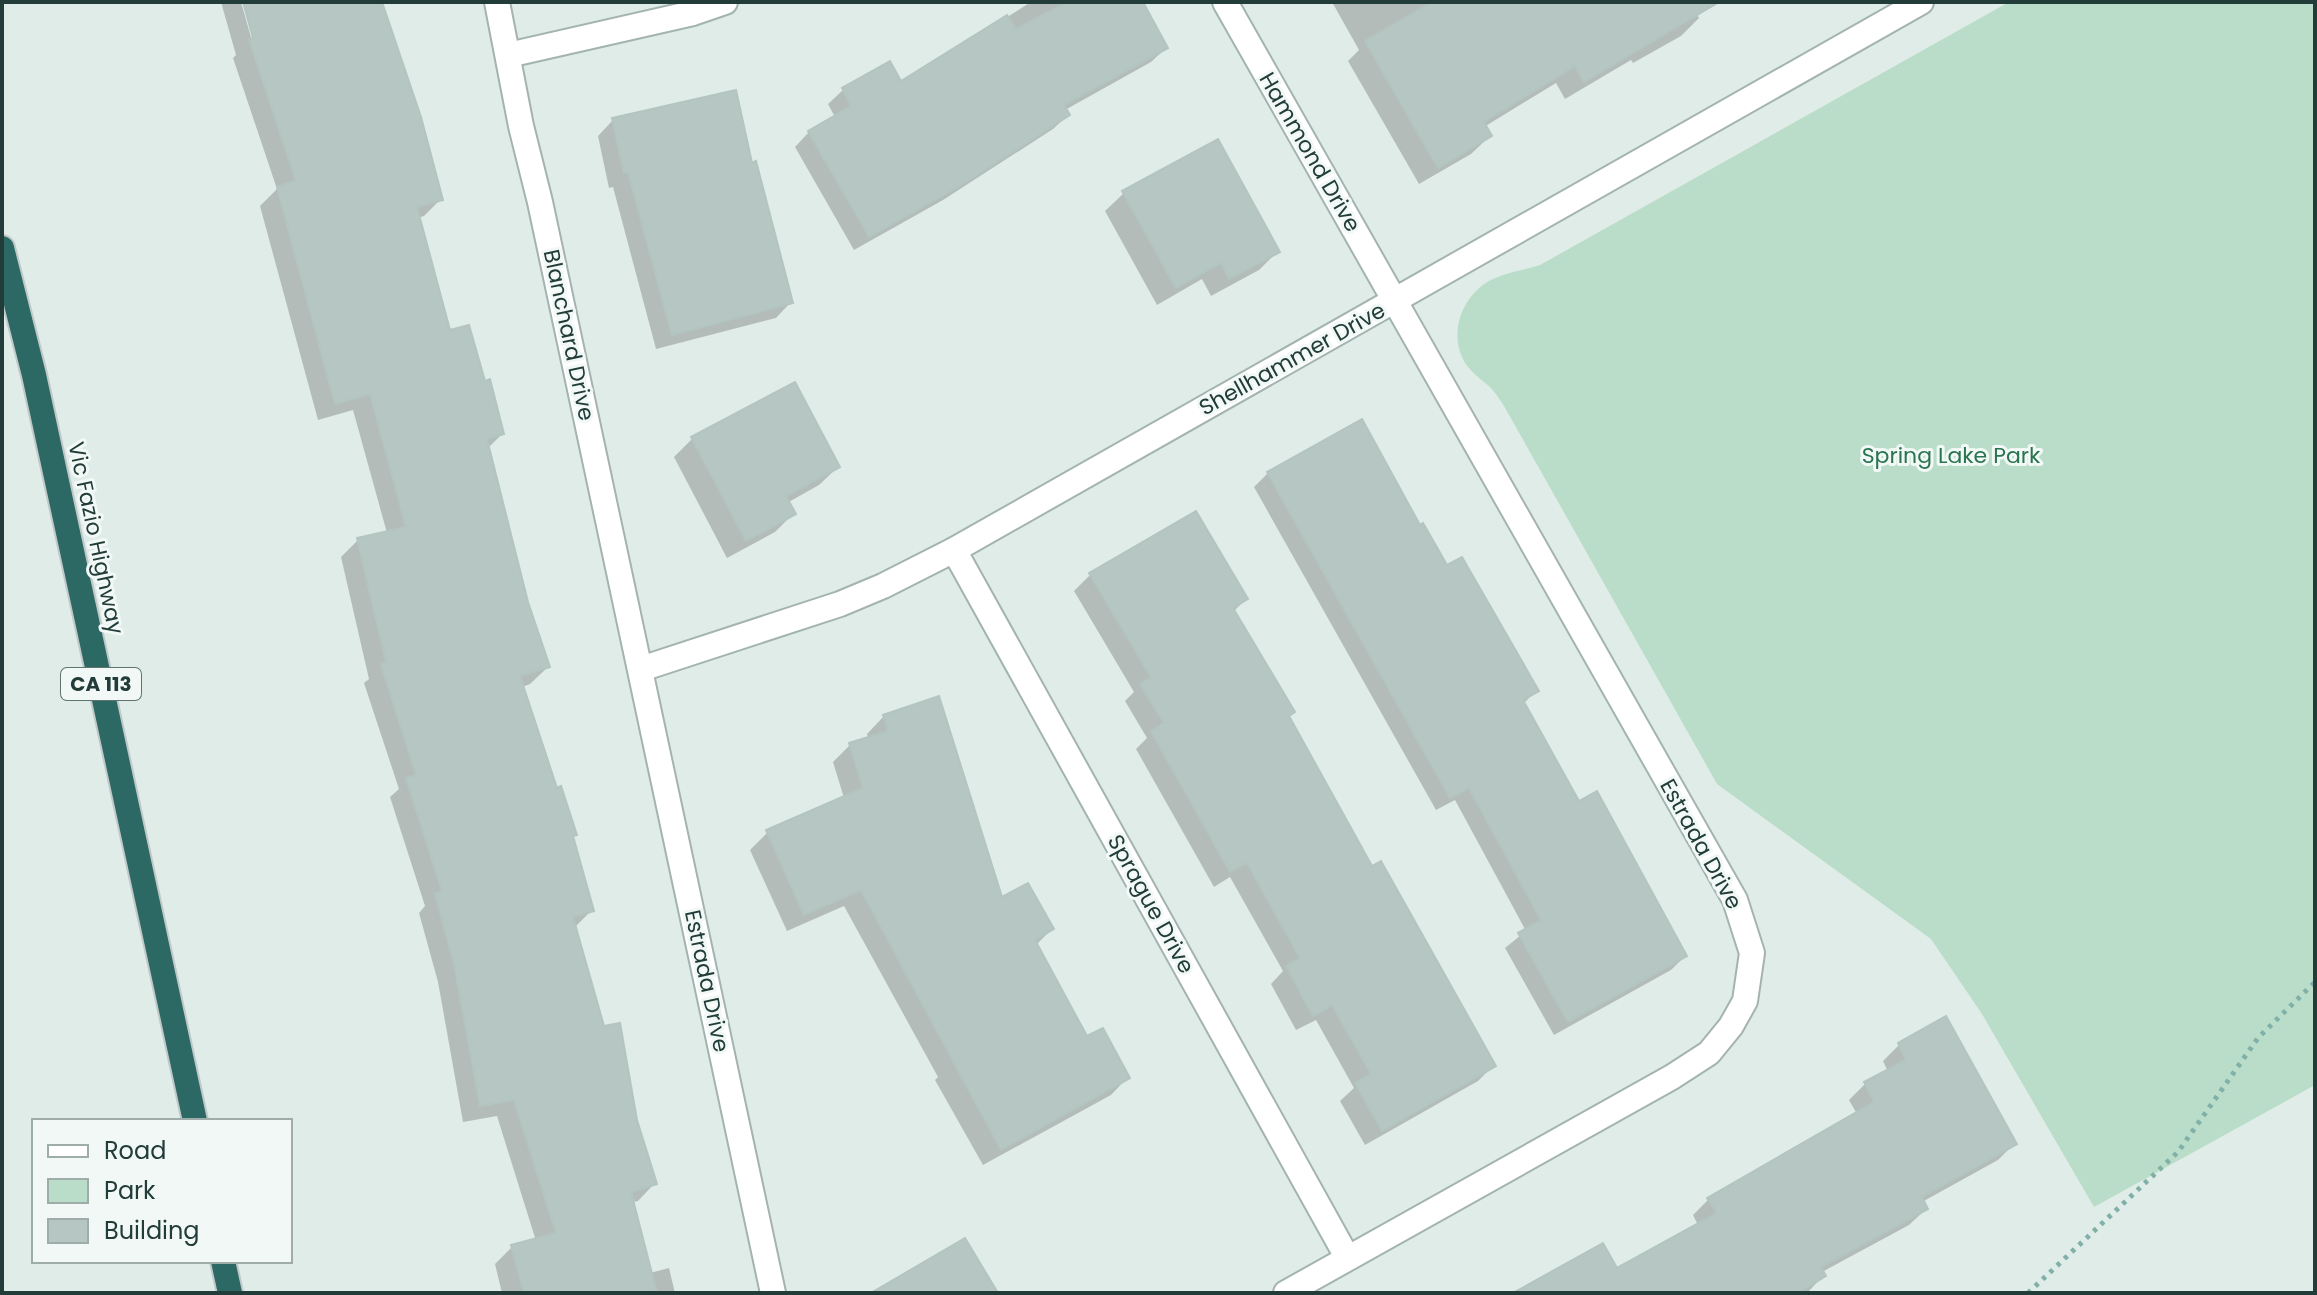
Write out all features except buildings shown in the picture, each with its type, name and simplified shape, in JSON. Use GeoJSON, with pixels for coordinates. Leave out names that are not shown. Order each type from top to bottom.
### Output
{"type":"FeatureCollection","features":[{"type":"Feature","properties":{"kind":"highway","name":"Vic Fazio Highway"},"geometry":{"type":"LineString","coordinates":[[2,248],[34,375],[195,1119]]}},
{"type":"Feature","properties":{"kind":"highway"},"geometry":{"type":"LineString","coordinates":[[223,1263],[230,1293]]}},
{"type":"Feature","properties":{"kind":"street","name":"Blanchard Drive"},"geometry":{"type":"LineString","coordinates":[[497,2],[521,126],[641,669]]}},
{"type":"Feature","properties":{"kind":"street"},"geometry":{"type":"LineString","coordinates":[[508,55],[693,13],[725,2]]}},
{"type":"Feature","properties":{"kind":"street","name":"Hammond Drive"},"geometry":{"type":"LineString","coordinates":[[1225,2],[1394,301]]}},
{"type":"Feature","properties":{"kind":"street","name":"Shellhammer Drive"},"geometry":{"type":"LineString","coordinates":[[641,669],[840,604],[954,550],[1921,2]]}},
{"type":"Feature","properties":{"kind":"street","name":"Estrada Drive"},"geometry":{"type":"LineString","coordinates":[[1286,1293],[1672,1077],[1709,1053],[1731,1026],[1745,1001],[1750,980],[1752,953],[1735,900],[1394,301]]}},
{"type":"Feature","properties":{"kind":"street","name":"Sprague Drive"},"geometry":{"type":"LineString","coordinates":[[954,550],[1347,1257]]}},
{"type":"Feature","properties":{"kind":"street","name":"Estrada Drive"},"geometry":{"type":"LineString","coordinates":[[641,669],[773,1293]]}},
{"type":"Feature","properties":{"kind":"path"},"geometry":{"type":"LineString","coordinates":[[2028,1293],[2178,1152],[2258,1038],[2315,982]]}},
{"type":"Feature","properties":{"kind":"green space","name":"Spring Lake Park"},"geometry":{"type":"Polygon","coordinates":[[[2009,2],[2315,2],[2315,1085],[2094,1207],[1982,1014],[1931,939],[1717,784],[1504,406],[1462,357],[1457,334],[1467,302],[1483,285],[1504,275],[1540,265],[2009,2]]]}}]}
